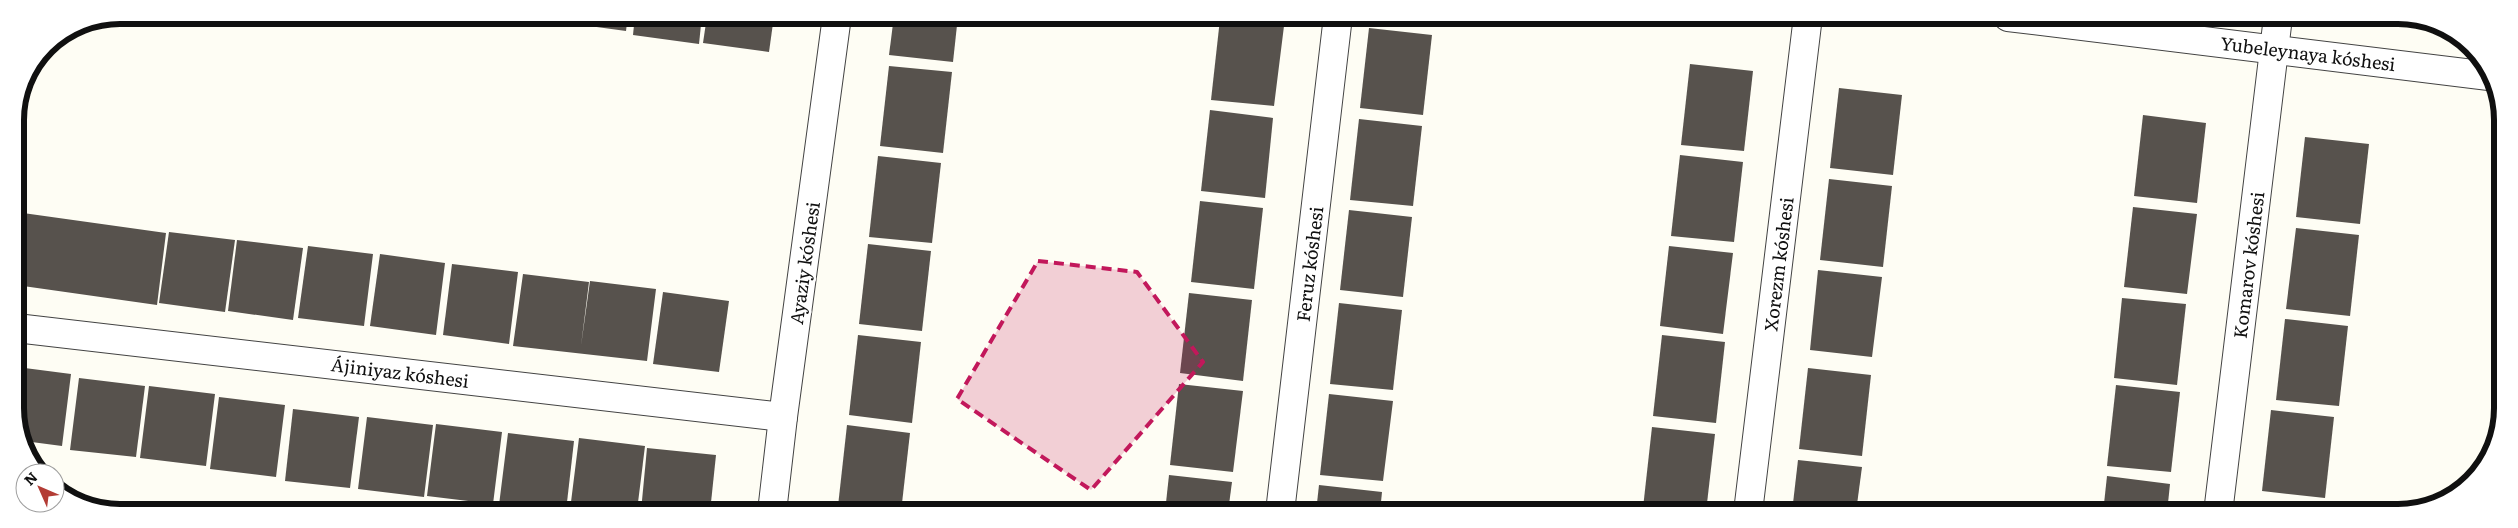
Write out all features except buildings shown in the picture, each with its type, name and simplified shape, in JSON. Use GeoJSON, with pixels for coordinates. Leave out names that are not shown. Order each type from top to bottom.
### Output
{"type":"FeatureCollection","features":[{"type":"Feature","properties":{"kind":"street","name":"Ayaziy kóshesi"},"geometry":{"type":"LineString","coordinates":[[773,504],[783,417],[837,24]]}},
{"type":"Feature","properties":{"kind":"street","name":"Feruz kóshesi"},"geometry":{"type":"LineString","coordinates":[[1281,504],[1337,24]]}},
{"type":"Feature","properties":{"kind":"street","name":"Xorezm kóshesi"},"geometry":{"type":"LineString","coordinates":[[1749,504],[1807,24]]}},
{"type":"Feature","properties":{"kind":"street","name":"Yubeleynaya kóshesi"},"geometry":{"type":"LineString","coordinates":[[2068,24],[2483,75]]}},
{"type":"Feature","properties":{"kind":"street","name":"Komarov kóshesi"},"geometry":{"type":"LineString","coordinates":[[2219,504],[2277,24]]}},
{"type":"Feature","properties":{"kind":"street","name":"Ájiniyaz kóshesi"},"geometry":{"type":"LineString","coordinates":[[24,329],[783,417]]}},
{"type":"Feature","properties":{"kind":"highlighted area"},"geometry":{"type":"Polygon","coordinates":[[[1038,261],[1137,272],[1203,362],[1091,490],[957,399],[1038,261]]]}}]}
